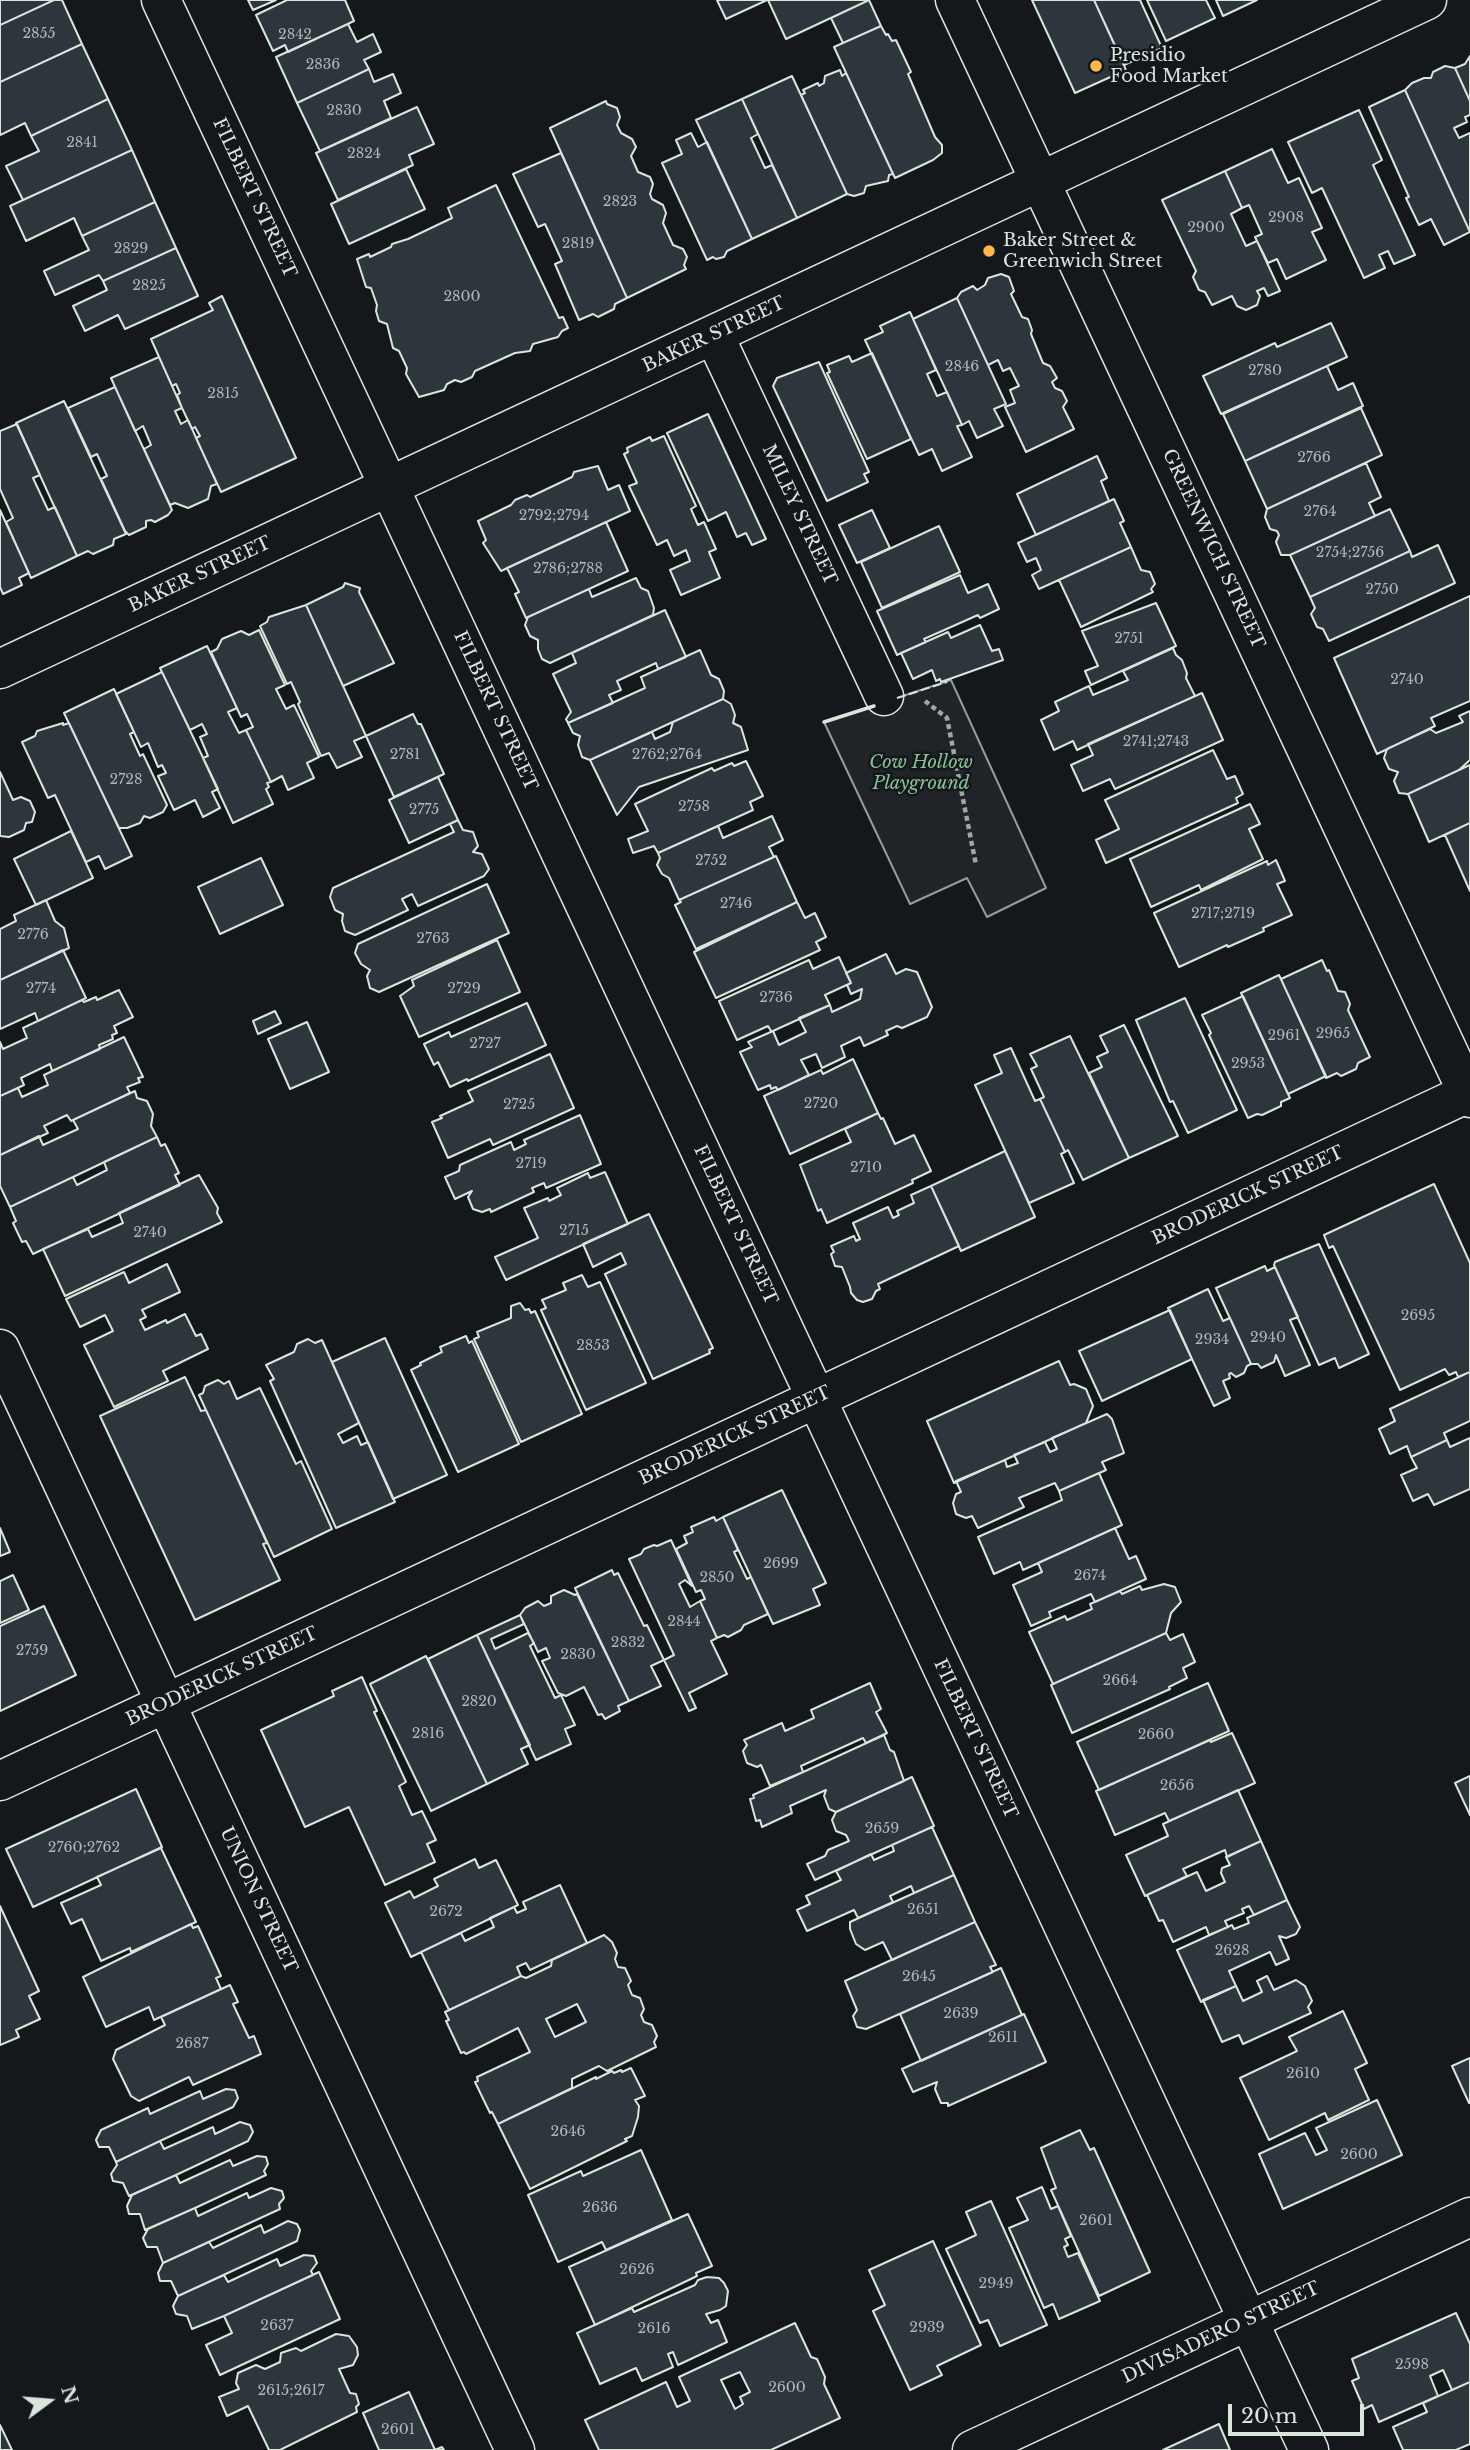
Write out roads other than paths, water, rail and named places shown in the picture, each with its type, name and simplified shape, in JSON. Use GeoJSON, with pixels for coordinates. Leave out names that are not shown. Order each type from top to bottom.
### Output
{"type":"FeatureCollection","features":[{"type":"Feature","properties":{"kind":"street","name":"FILBERT STREET"},"geometry":{"type":"LineString","coordinates":[[161,0],[1309,2450]]}},
{"type":"Feature","properties":{"kind":"street","name":"GREENWICH STREET"},"geometry":{"type":"LineString","coordinates":[[955,0],[1469,1094]]}},
{"type":"Feature","properties":{"kind":"street","name":"BAKER STREET"},"geometry":{"type":"LineString","coordinates":[[0,669],[1427,0]]}},
{"type":"Feature","properties":{"kind":"street","name":"MILEY STREET"},"geometry":{"type":"LineString","coordinates":[[714,335],[884,696]]}},
{"type":"Feature","properties":{"kind":"street","name":"BRODERICK STREET"},"geometry":{"type":"LineString","coordinates":[[0,1781],[1469,1094]]}},
{"type":"Feature","properties":{"kind":"street","name":"UNION STREET"},"geometry":{"type":"LineString","coordinates":[[0,1349],[516,2450]]}},
{"type":"Feature","properties":{"kind":"street","name":"DIVISADERO STREET"},"geometry":{"type":"LineString","coordinates":[[972,2450],[1470,2217]]}},
{"type":"Feature","properties":{"kind":"place","name":"Presidio Food Market"},"geometry":{"type":"Point","coordinates":[1096,66]}},
{"type":"Feature","properties":{"kind":"place","name":"Baker Street & Greenwich Street"},"geometry":{"type":"Point","coordinates":[989,251]}},
{"type":"Feature","properties":{"kind":"park label","name":"Cow Hollow Playground"},"geometry":{"type":"Point","coordinates":[921,773]}}]}
